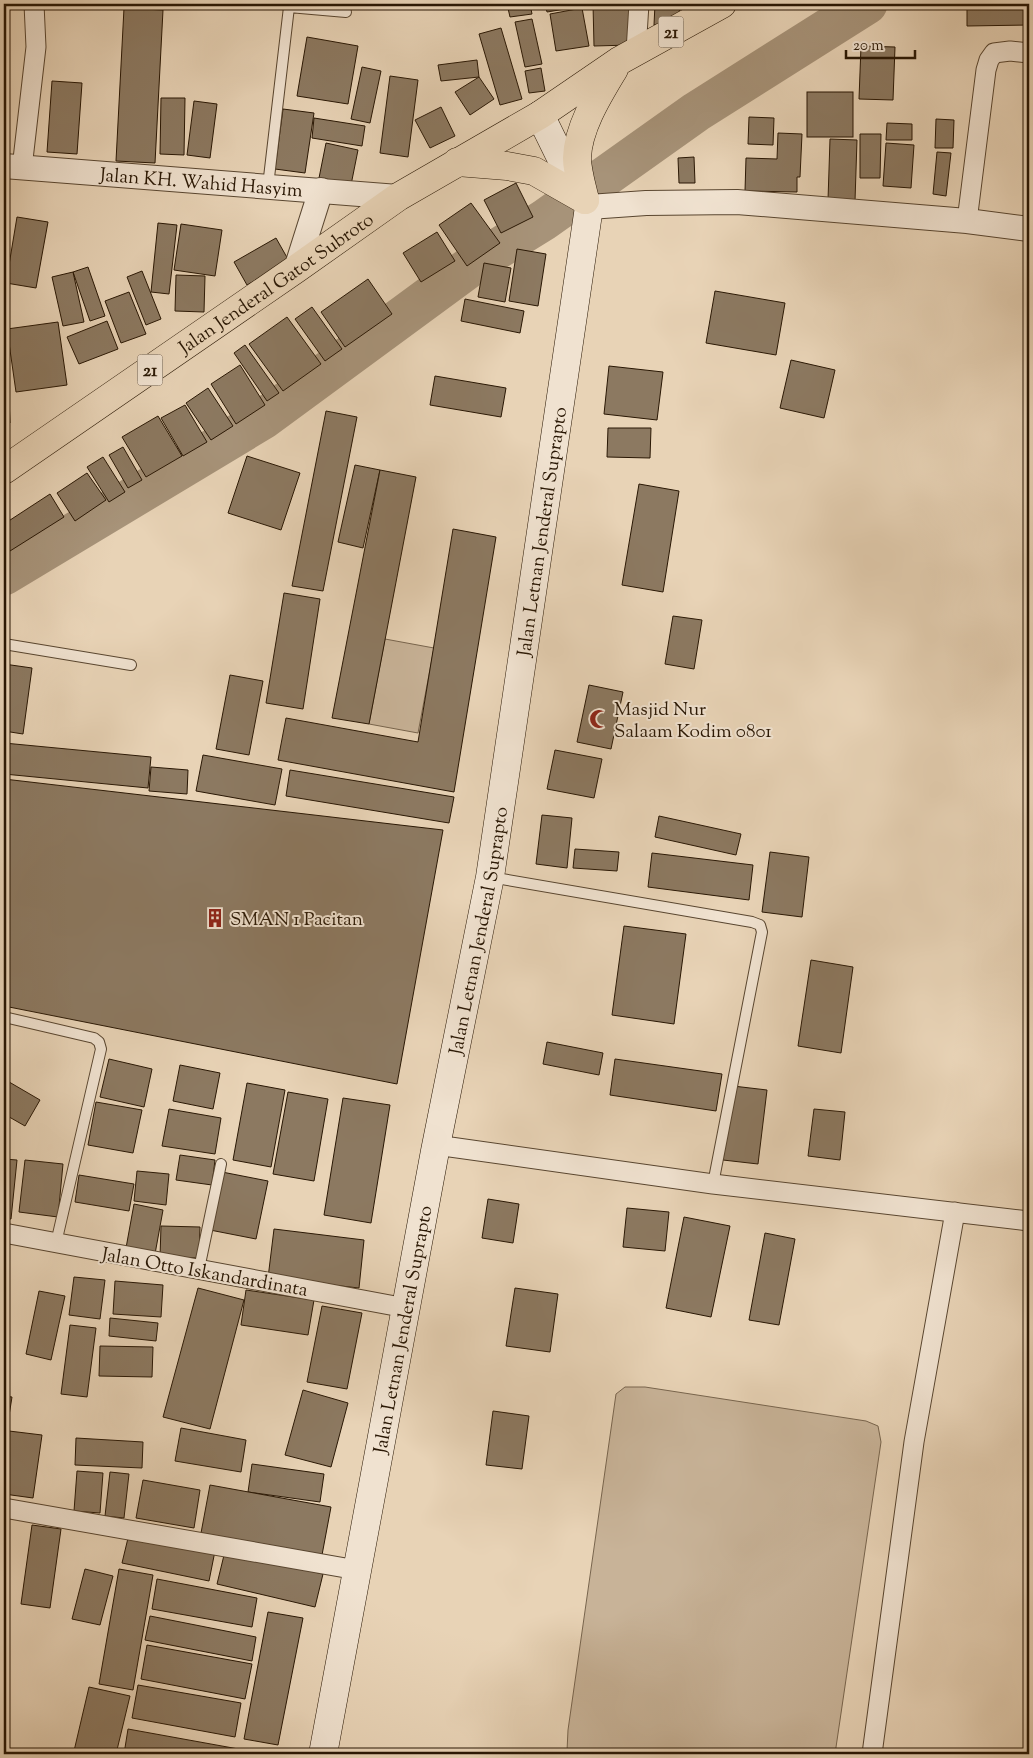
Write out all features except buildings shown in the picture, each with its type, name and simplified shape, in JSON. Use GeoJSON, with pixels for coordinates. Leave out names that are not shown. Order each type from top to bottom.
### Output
{"type":"FeatureCollection","features":[{"type":"Feature","properties":{"kind":"highway","name":"21"},"geometry":{"type":"LineString","coordinates":[[398,197],[540,115],[628,56],[722,4]]}},
{"type":"Feature","properties":{"kind":"highway"},"geometry":{"type":"LineString","coordinates":[[581,195],[577,159],[582,136],[595,101],[628,56]]}},
{"type":"Feature","properties":{"kind":"highway"},"geometry":{"type":"LineString","coordinates":[[458,162],[507,166],[534,171],[581,195]]}},
{"type":"Feature","properties":{"kind":"highway","name":"Jalan Jenderal Gatot Subroto"},"geometry":{"type":"LineString","coordinates":[[4,470],[296,270],[398,197]]}},
{"type":"Feature","properties":{"kind":"main road"},"geometry":{"type":"LineString","coordinates":[[540,115],[581,195]]}},
{"type":"Feature","properties":{"kind":"main road","name":"Jalan Letnan Jenderal Suprapto"},"geometry":{"type":"LineString","coordinates":[[323,1754],[436,1145],[498,879],[581,195]]}},
{"type":"Feature","properties":{"kind":"street"},"geometry":{"type":"LineString","coordinates":[[13,167],[36,47],[34,4]]}},
{"type":"Feature","properties":{"kind":"street"},"geometry":{"type":"LineString","coordinates":[[628,56],[639,4]]}},
{"type":"Feature","properties":{"kind":"street"},"geometry":{"type":"LineString","coordinates":[[967,222],[986,70],[989,60],[994,53],[1010,51],[1029,53]]}},
{"type":"Feature","properties":{"kind":"street","name":"Jalan KH. Wahid Hasyim"},"geometry":{"type":"LineString","coordinates":[[13,167],[398,197]]}},
{"type":"Feature","properties":{"kind":"street"},"geometry":{"type":"LineString","coordinates":[[296,270],[321,190]]}},
{"type":"Feature","properties":{"kind":"street"},"geometry":{"type":"LineString","coordinates":[[581,195],[646,202],[737,202],[1029,229]]}},
{"type":"Feature","properties":{"kind":"street"},"geometry":{"type":"LineString","coordinates":[[436,1145],[713,1184],[1029,1221]]}},
{"type":"Feature","properties":{"kind":"street"},"geometry":{"type":"LineString","coordinates":[[872,1754],[914,1442],[955,1212]]}},
{"type":"Feature","properties":{"kind":"street","name":"Jalan Otto Iskandardinata"},"geometry":{"type":"LineString","coordinates":[[4,1233],[406,1308]]}},
{"type":"Feature","properties":{"kind":"street"},"geometry":{"type":"LineString","coordinates":[[4,1508],[357,1570]]}},
{"type":"Feature","properties":{"kind":"lane"},"geometry":{"type":"LineString","coordinates":[[268,186],[289,7],[346,12]]}},
{"type":"Feature","properties":{"kind":"lane"},"geometry":{"type":"LineString","coordinates":[[4,644],[132,665]]}},
{"type":"Feature","properties":{"kind":"lane"},"geometry":{"type":"LineString","coordinates":[[498,879],[752,922],[760,925],[762,932],[713,1184]]}},
{"type":"Feature","properties":{"kind":"lane"},"geometry":{"type":"LineString","coordinates":[[4,1017],[94,1038],[98,1042],[100,1049],[56,1243]]}},
{"type":"Feature","properties":{"kind":"lane"},"geometry":{"type":"LineString","coordinates":[[199,1269],[221,1164]]}},
{"type":"Feature","properties":{"kind":"shaded area"},"geometry":{"type":"Polygon","coordinates":[[[385,639],[434,648],[418,733],[369,724],[385,639]]]}},
{"type":"Feature","properties":{"kind":"shaded area"},"geometry":{"type":"Polygon","coordinates":[[[625,1387],[645,1387],[866,1421],[878,1426],[881,1442],[835,1754],[570,1754],[567,1751],[568,1730],[616,1394],[625,1387]]]}},
{"type":"Feature","properties":{"kind":"waterway"},"geometry":{"type":"LineString","coordinates":[[4,575],[263,419],[478,261],[544,220],[696,112],[867,4]]}},
{"type":"Feature","properties":{"kind":"place","name":"Masjid Nur Salaam Kodim 0801"},"geometry":{"type":"Point","coordinates":[599,719]}},
{"type":"Feature","properties":{"kind":"place","name":"SMAN 1 Pacitan"},"geometry":{"type":"Point","coordinates":[215,918]}}]}
